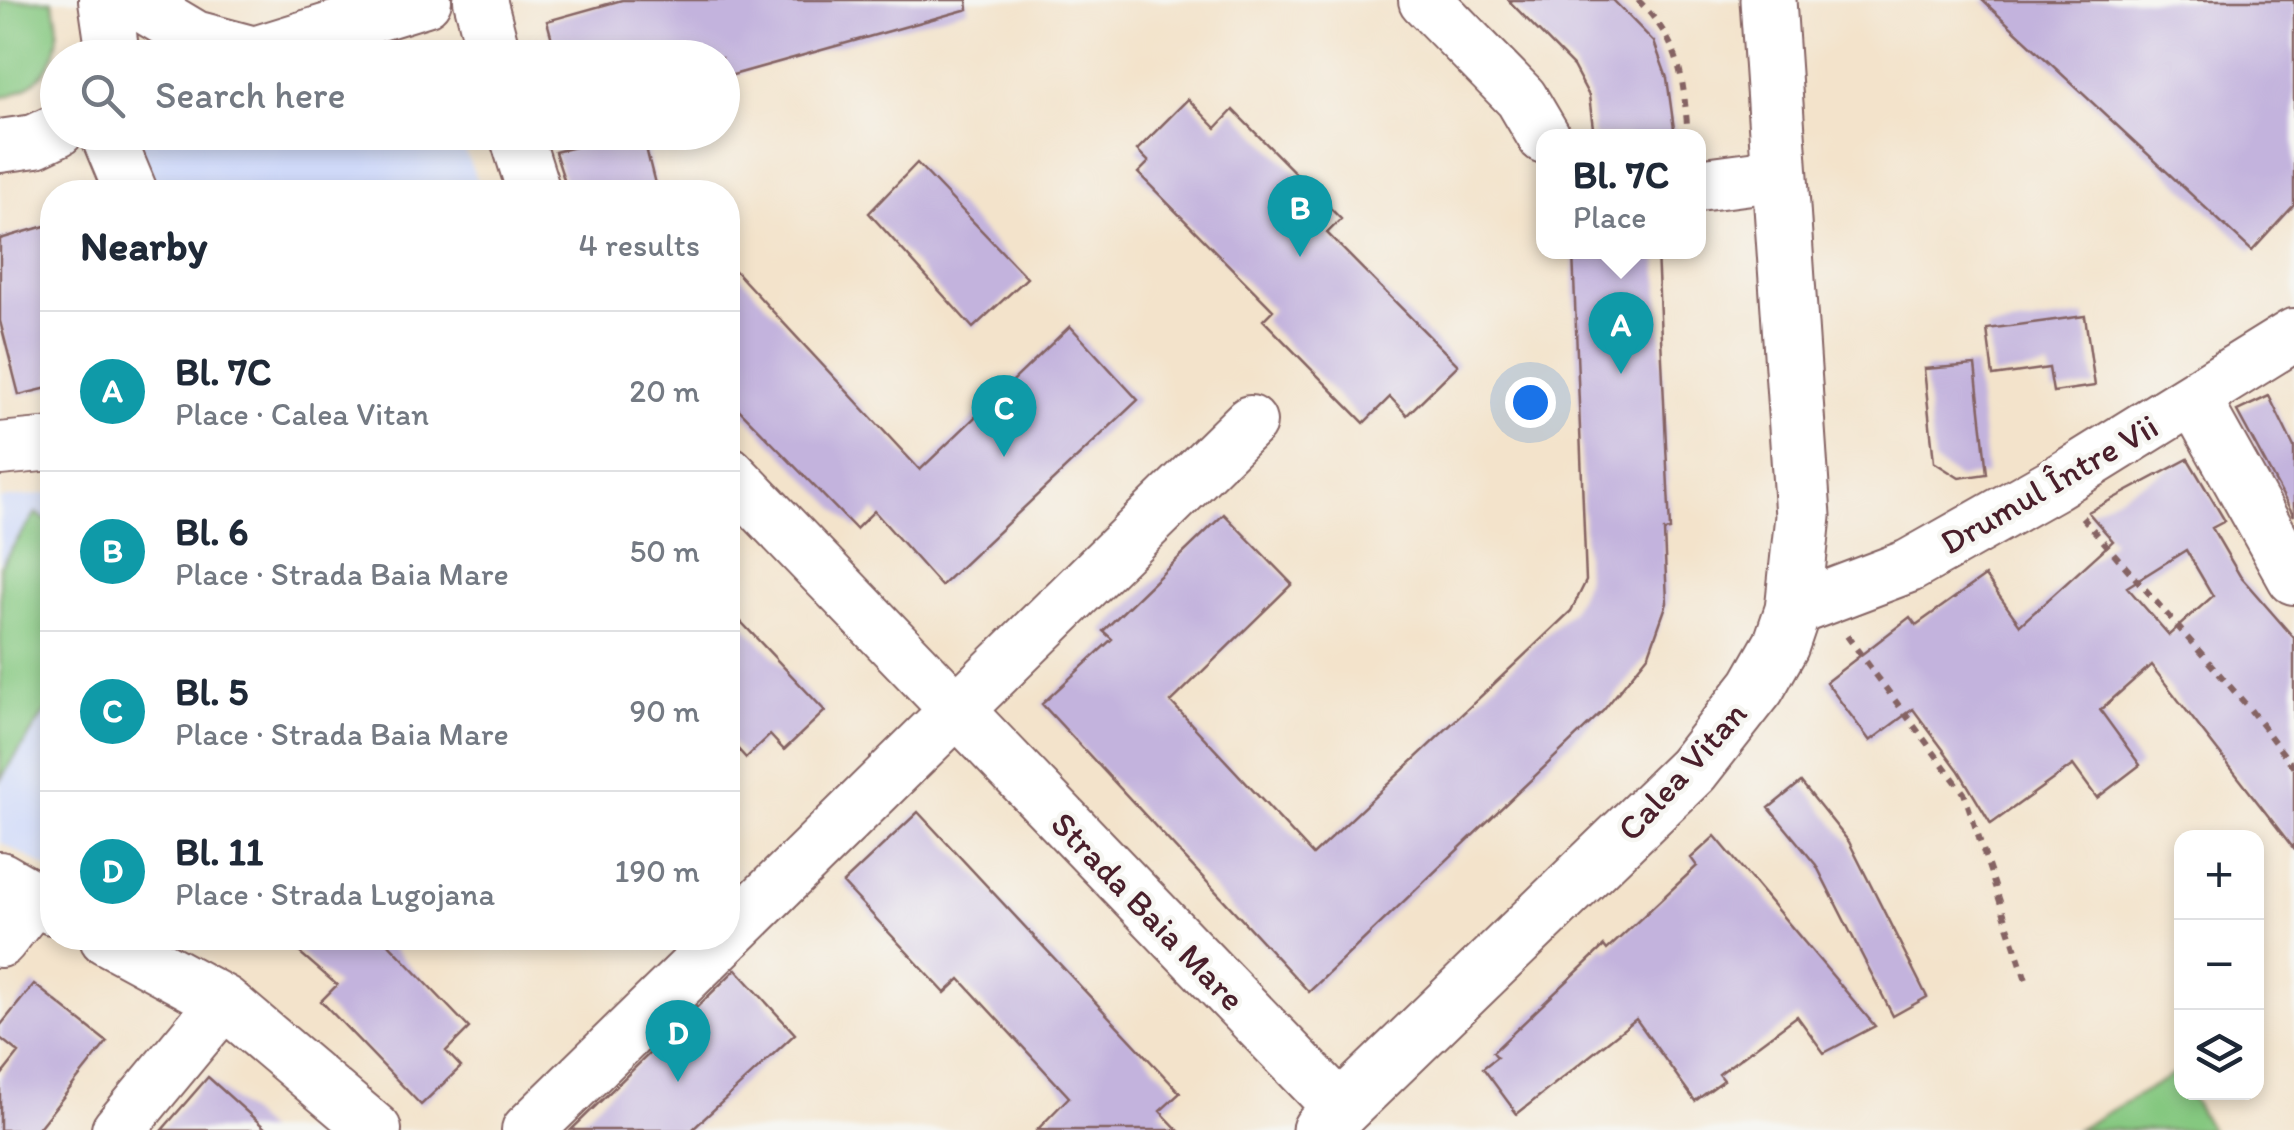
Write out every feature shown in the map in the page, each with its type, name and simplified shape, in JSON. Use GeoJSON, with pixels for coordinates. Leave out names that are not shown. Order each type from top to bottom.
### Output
{"type":"FeatureCollection","features":[{"type":"Feature","properties":{"kind":"main road","name":"Calea Vitan"},"geometry":{"type":"LineString","coordinates":[[1330,1120],[1692,770],[1757,687],[1807,606],[1802,474],[1768,0]]}},
{"type":"Feature","properties":{"kind":"street"},"geometry":{"type":"LineString","coordinates":[[105,0],[111,40]]}},
{"type":"Feature","properties":{"kind":"street"},"geometry":{"type":"LineString","coordinates":[[133,0],[203,40]]}},
{"type":"Feature","properties":{"kind":"street"},"geometry":{"type":"LineString","coordinates":[[293,40],[425,0]]}},
{"type":"Feature","properties":{"kind":"street"},"geometry":{"type":"LineString","coordinates":[[480,0],[490,40]]}},
{"type":"Feature","properties":{"kind":"street"},"geometry":{"type":"LineString","coordinates":[[1425,0],[1521,98],[1539,129]]}},
{"type":"Feature","properties":{"kind":"street"},"geometry":{"type":"LineString","coordinates":[[0,146],[40,138]]}},
{"type":"Feature","properties":{"kind":"street"},"geometry":{"type":"LineString","coordinates":[[113,150],[125,180]]}},
{"type":"Feature","properties":{"kind":"street"},"geometry":{"type":"LineString","coordinates":[[521,150],[530,180]]}},
{"type":"Feature","properties":{"kind":"street"},"geometry":{"type":"LineString","coordinates":[[1706,184],[1781,174]]}},
{"type":"Feature","properties":{"kind":"street","name":"Drumul Între Vii"},"geometry":{"type":"LineString","coordinates":[[1807,606],[1909,566],[2054,484],[2294,335]]}},
{"type":"Feature","properties":{"kind":"street"},"geometry":{"type":"LineString","coordinates":[[2194,399],[2294,578]]}},
{"type":"Feature","properties":{"kind":"street"},"geometry":{"type":"LineString","coordinates":[[740,922],[1250,422]]}},
{"type":"Feature","properties":{"kind":"street"},"geometry":{"type":"LineString","coordinates":[[0,449],[40,445]]}},
{"type":"Feature","properties":{"kind":"street","name":"Strada Baia Mare"},"geometry":{"type":"LineString","coordinates":[[740,485],[1330,1120]]}},
{"type":"Feature","properties":{"kind":"street"},"geometry":{"type":"LineString","coordinates":[[0,941],[29,895]]}},
{"type":"Feature","properties":{"kind":"street"},"geometry":{"type":"LineString","coordinates":[[128,950],[224,1002],[275,1040],[342,1120]]}},
{"type":"Feature","properties":{"kind":"street"},"geometry":{"type":"LineString","coordinates":[[528,1130],[712,950]]}},
{"type":"Feature","properties":{"kind":"street"},"geometry":{"type":"LineString","coordinates":[[118,1130],[224,1002]]}},
{"type":"Feature","properties":{"kind":"path"},"geometry":{"type":"LineString","coordinates":[[1638,0],[1664,26],[1682,67],[1687,129]]}},
{"type":"Feature","properties":{"kind":"path"},"geometry":{"type":"LineString","coordinates":[[2054,484],[2248,708],[2294,768]]}},
{"type":"Feature","properties":{"kind":"path"},"geometry":{"type":"LineString","coordinates":[[1807,606],[1964,792],[2028,986]]}},
{"type":"Feature","properties":{"kind":"shaded area"},"geometry":{"type":"Polygon","coordinates":[[[137,150],[464,150],[477,180],[146,180],[137,150]]]}},
{"type":"Feature","properties":{"kind":"shaded area"},"geometry":{"type":"Polygon","coordinates":[[[40,494],[40,864],[0,842],[0,499],[40,494]]]}},
{"type":"Feature","properties":{"kind":"green space"},"geometry":{"type":"Polygon","coordinates":[[[0,0],[52,0],[57,40],[40,40],[40,76],[21,90],[0,97],[0,0]]]}},
{"type":"Feature","properties":{"kind":"green space"},"geometry":{"type":"Polygon","coordinates":[[[130,29],[150,40],[130,40],[130,29]]]}},
{"type":"Feature","properties":{"kind":"green space"},"geometry":{"type":"Polygon","coordinates":[[[36,513],[40,516],[40,720],[0,780],[0,566],[36,513]]]}},
{"type":"Feature","properties":{"kind":"green space"},"geometry":{"type":"Polygon","coordinates":[[[2174,1074],[2174,1100],[2193,1100],[2211,1130],[2077,1130],[2174,1074]]]}},
{"type":"Feature","properties":{"kind":"building"},"geometry":{"type":"Polygon","coordinates":[[[622,0],[967,0],[968,9],[740,73],[740,40],[552,40],[547,21],[622,0]]]}},
{"type":"Feature","properties":{"kind":"building"},"geometry":{"type":"Polygon","coordinates":[[[1508,0],[1613,0],[1654,42],[1667,78],[1674,129],[1593,129],[1589,96],[1573,66],[1508,0]]]}},
{"type":"Feature","properties":{"kind":"building"},"geometry":{"type":"Polygon","coordinates":[[[1982,0],[2294,0],[2294,205],[2252,251],[1982,0]]]}},
{"type":"Feature","properties":{"kind":"building"},"geometry":{"type":"Polygon","coordinates":[[[1188,99],[1216,128],[1233,110],[1341,219],[1327,233],[1458,365],[1407,415],[1390,397],[1364,423],[1263,320],[1273,310],[1138,173],[1149,162],[1137,150],[1188,99]]]}},
{"type":"Feature","properties":{"kind":"building"},"geometry":{"type":"Polygon","coordinates":[[[646,150],[654,180],[564,180],[555,152],[646,150]]]}},
{"type":"Feature","properties":{"kind":"building"},"geometry":{"type":"Polygon","coordinates":[[[917,163],[1027,278],[973,328],[869,213],[917,163]]]}},
{"type":"Feature","properties":{"kind":"building"},"geometry":{"type":"Polygon","coordinates":[[[40,227],[40,390],[19,395],[0,321],[0,239],[40,227]]]}},
{"type":"Feature","properties":{"kind":"building"},"geometry":{"type":"Polygon","coordinates":[[[1573,259],[1657,259],[1670,530],[1664,531],[1667,603],[1649,654],[1603,711],[1309,992],[1042,704],[1112,639],[1103,631],[1224,514],[1292,584],[1171,702],[1313,855],[1571,611],[1586,581],[1573,259]]]}},
{"type":"Feature","properties":{"kind":"building"},"geometry":{"type":"Polygon","coordinates":[[[740,276],[920,470],[1070,326],[1138,400],[941,586],[874,511],[856,529],[740,410],[740,276]]]}},
{"type":"Feature","properties":{"kind":"building"},"geometry":{"type":"Polygon","coordinates":[[[2085,316],[2095,386],[2053,392],[2049,368],[1993,376],[1987,329],[2085,316]]]}},
{"type":"Feature","properties":{"kind":"building"},"geometry":{"type":"Polygon","coordinates":[[[1975,365],[1987,474],[1959,478],[1934,462],[1924,369],[1975,365]]]}},
{"type":"Feature","properties":{"kind":"building"},"geometry":{"type":"Polygon","coordinates":[[[2269,396],[2294,447],[2294,516],[2237,411],[2269,396]]]}},
{"type":"Feature","properties":{"kind":"building"},"geometry":{"type":"Polygon","coordinates":[[[2188,459],[2225,521],[2212,528],[2240,576],[2294,638],[2294,849],[2151,665],[2100,710],[2140,765],[2097,798],[2073,765],[1991,824],[1959,771],[1913,709],[1870,741],[1826,682],[1910,617],[1916,625],[1985,576],[2020,625],[2113,541],[2088,512],[2188,459]],[[2186,550],[2127,587],[2169,635],[2213,596],[2186,550]]]}},
{"type":"Feature","properties":{"kind":"building"},"geometry":{"type":"Polygon","coordinates":[[[740,621],[825,711],[784,750],[770,735],[746,758],[740,751],[740,621]]]}},
{"type":"Feature","properties":{"kind":"building"},"geometry":{"type":"Polygon","coordinates":[[[1801,782],[1849,842],[1927,997],[1893,1016],[1816,865],[1769,808],[1801,782]]]}},
{"type":"Feature","properties":{"kind":"building"},"geometry":{"type":"Polygon","coordinates":[[[918,812],[1180,1093],[1160,1111],[1178,1130],[1037,1130],[1069,1097],[960,979],[945,993],[843,883],[918,812]]]}},
{"type":"Feature","properties":{"kind":"building"},"geometry":{"type":"Polygon","coordinates":[[[1715,836],[1875,1026],[1824,1053],[1797,1016],[1719,1074],[1724,1080],[1695,1101],[1636,1019],[1517,1114],[1483,1068],[1497,1057],[1493,1052],[1604,946],[1607,950],[1697,866],[1691,858],[1715,836]]]}},
{"type":"Feature","properties":{"kind":"building"},"geometry":{"type":"Polygon","coordinates":[[[297,950],[394,950],[469,1028],[446,1051],[461,1067],[421,1105],[321,1001],[337,985],[297,950]]]}},
{"type":"Feature","properties":{"kind":"building"},"geometry":{"type":"Polygon","coordinates":[[[736,969],[795,1034],[692,1130],[571,1130],[736,969]]]}},
{"type":"Feature","properties":{"kind":"building"},"geometry":{"type":"Polygon","coordinates":[[[34,984],[107,1042],[37,1130],[0,1130],[0,1077],[19,1053],[0,1038],[0,1026],[34,984]]]}},
{"type":"Feature","properties":{"kind":"building"},"geometry":{"type":"Polygon","coordinates":[[[208,1077],[267,1130],[162,1130],[208,1077]]]}},
{"type":"Feature","properties":{"kind":"place","name":"Bl. 6"},"geometry":{"type":"Point","coordinates":[1300,257]}},
{"type":"Feature","properties":{"kind":"place","name":"Bl. 7C"},"geometry":{"type":"Point","coordinates":[1621,374]}},
{"type":"Feature","properties":{"kind":"place","name":"Bl. 5"},"geometry":{"type":"Point","coordinates":[1004,457]}},
{"type":"Feature","properties":{"kind":"place","name":"Bl. 11"},"geometry":{"type":"Point","coordinates":[678,1082]}}]}
